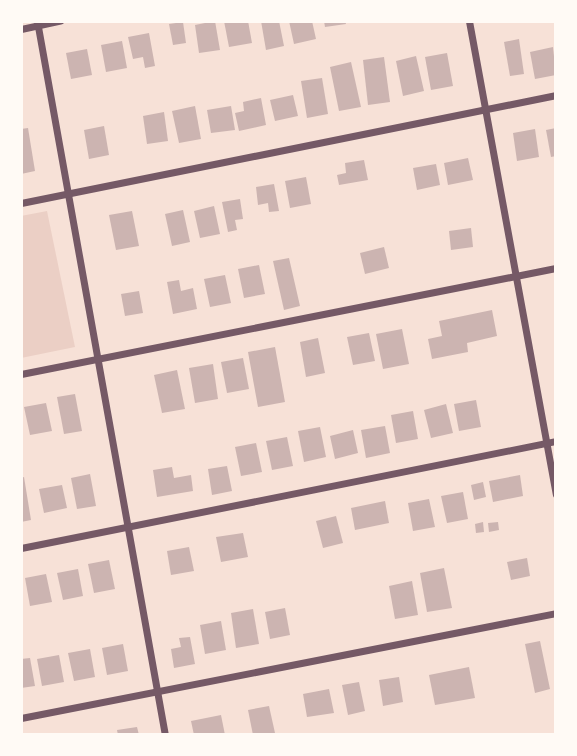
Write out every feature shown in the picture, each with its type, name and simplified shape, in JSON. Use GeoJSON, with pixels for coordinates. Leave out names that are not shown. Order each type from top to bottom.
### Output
{"type":"FeatureCollection","features":[{"type":"Feature","properties":{"kind":"street"},"geometry":{"type":"LineString","coordinates":[[21,29],[37,23],[60,21]]}},
{"type":"Feature","properties":{"kind":"street"},"geometry":{"type":"LineString","coordinates":[[469,21],[556,494]]}},
{"type":"Feature","properties":{"kind":"street"},"geometry":{"type":"LineString","coordinates":[[37,23],[71,193],[165,735]]}},
{"type":"Feature","properties":{"kind":"street"},"geometry":{"type":"LineString","coordinates":[[21,203],[556,95]]}},
{"type":"Feature","properties":{"kind":"street"},"geometry":{"type":"LineString","coordinates":[[21,374],[556,268]]}},
{"type":"Feature","properties":{"kind":"street"},"geometry":{"type":"LineString","coordinates":[[21,548],[556,441]]}},
{"type":"Feature","properties":{"kind":"street"},"geometry":{"type":"LineString","coordinates":[[21,718],[556,613]]}},
{"type":"Feature","properties":{"kind":"shaded area"},"geometry":{"type":"Polygon","coordinates":[[[47,211],[75,347],[21,358],[21,216],[47,211]]]}},
{"type":"Feature","properties":{"kind":"building"},"geometry":{"type":"Polygon","coordinates":[[[215,21],[220,50],[199,53],[195,25],[215,21]]]}},
{"type":"Feature","properties":{"kind":"building"},"geometry":{"type":"Polygon","coordinates":[[[224,21],[248,21],[252,43],[229,47],[224,21]]]}},
{"type":"Feature","properties":{"kind":"building"},"geometry":{"type":"Polygon","coordinates":[[[261,21],[279,21],[284,46],[266,50],[261,21]]]}},
{"type":"Feature","properties":{"kind":"building"},"geometry":{"type":"Polygon","coordinates":[[[289,21],[312,21],[316,39],[294,44],[289,21]]]}},
{"type":"Feature","properties":{"kind":"building"},"geometry":{"type":"Polygon","coordinates":[[[324,21],[345,21],[346,24],[325,27],[324,21]]]}},
{"type":"Feature","properties":{"kind":"building"},"geometry":{"type":"Polygon","coordinates":[[[183,22],[186,43],[173,45],[169,24],[183,22]]]}},
{"type":"Feature","properties":{"kind":"building"},"geometry":{"type":"Polygon","coordinates":[[[149,33],[155,66],[145,68],[143,57],[133,59],[128,37],[149,33]]]}},
{"type":"Feature","properties":{"kind":"building"},"geometry":{"type":"Polygon","coordinates":[[[519,39],[524,74],[510,76],[504,42],[519,39]]]}},
{"type":"Feature","properties":{"kind":"building"},"geometry":{"type":"Polygon","coordinates":[[[122,41],[127,68],[106,72],[101,45],[122,41]]]}},
{"type":"Feature","properties":{"kind":"building"},"geometry":{"type":"Polygon","coordinates":[[[553,47],[556,75],[535,79],[530,52],[553,47]]]}},
{"type":"Feature","properties":{"kind":"building"},"geometry":{"type":"Polygon","coordinates":[[[87,49],[92,75],[71,79],[66,53],[87,49]]]}},
{"type":"Feature","properties":{"kind":"building"},"geometry":{"type":"Polygon","coordinates":[[[447,53],[453,86],[431,90],[425,57],[447,53]]]}},
{"type":"Feature","properties":{"kind":"building"},"geometry":{"type":"Polygon","coordinates":[[[416,56],[424,91],[403,96],[396,61],[416,56]]]}},
{"type":"Feature","properties":{"kind":"building"},"geometry":{"type":"Polygon","coordinates":[[[384,57],[390,102],[368,105],[363,60],[384,57]]]}},
{"type":"Feature","properties":{"kind":"building"},"geometry":{"type":"Polygon","coordinates":[[[351,62],[361,107],[339,111],[330,67],[351,62]]]}},
{"type":"Feature","properties":{"kind":"building"},"geometry":{"type":"Polygon","coordinates":[[[322,78],[328,114],[307,118],[301,81],[322,78]]]}},
{"type":"Feature","properties":{"kind":"building"},"geometry":{"type":"Polygon","coordinates":[[[293,95],[298,116],[275,121],[270,100],[293,95]]]}},
{"type":"Feature","properties":{"kind":"building"},"geometry":{"type":"Polygon","coordinates":[[[261,98],[266,125],[239,131],[235,113],[244,111],[243,102],[261,98]]]}},
{"type":"Feature","properties":{"kind":"building"},"geometry":{"type":"Polygon","coordinates":[[[195,106],[201,139],[179,143],[172,111],[195,106]]]}},
{"type":"Feature","properties":{"kind":"building"},"geometry":{"type":"Polygon","coordinates":[[[231,106],[235,130],[211,133],[207,110],[231,106]]]}},
{"type":"Feature","properties":{"kind":"building"},"geometry":{"type":"Polygon","coordinates":[[[164,112],[168,141],[147,144],[143,116],[164,112]]]}},
{"type":"Feature","properties":{"kind":"building"},"geometry":{"type":"Polygon","coordinates":[[[104,126],[109,155],[89,159],[84,130],[104,126]]]}},
{"type":"Feature","properties":{"kind":"building"},"geometry":{"type":"Polygon","coordinates":[[[28,128],[35,171],[21,174],[21,129],[28,128]]]}},
{"type":"Feature","properties":{"kind":"building"},"geometry":{"type":"Polygon","coordinates":[[[556,128],[556,156],[551,157],[546,130],[556,128]]]}},
{"type":"Feature","properties":{"kind":"building"},"geometry":{"type":"Polygon","coordinates":[[[535,129],[539,157],[517,161],[513,133],[535,129]]]}},
{"type":"Feature","properties":{"kind":"building"},"geometry":{"type":"Polygon","coordinates":[[[468,158],[473,180],[448,185],[444,163],[468,158]]]}},
{"type":"Feature","properties":{"kind":"building"},"geometry":{"type":"Polygon","coordinates":[[[364,160],[368,180],[339,185],[337,175],[346,173],[345,163],[364,160]]]}},
{"type":"Feature","properties":{"kind":"building"},"geometry":{"type":"Polygon","coordinates":[[[436,164],[440,185],[417,190],[413,168],[436,164]]]}},
{"type":"Feature","properties":{"kind":"building"},"geometry":{"type":"Polygon","coordinates":[[[306,177],[311,204],[290,208],[285,181],[306,177]]]}},
{"type":"Feature","properties":{"kind":"building"},"geometry":{"type":"Polygon","coordinates":[[[274,184],[279,211],[269,212],[268,203],[258,205],[256,187],[274,184]]]}},
{"type":"Feature","properties":{"kind":"building"},"geometry":{"type":"Polygon","coordinates":[[[240,199],[243,219],[235,220],[237,230],[228,232],[222,202],[240,199]]]}},
{"type":"Feature","properties":{"kind":"building"},"geometry":{"type":"Polygon","coordinates":[[[214,206],[220,234],[200,238],[194,211],[214,206]]]}},
{"type":"Feature","properties":{"kind":"building"},"geometry":{"type":"Polygon","coordinates":[[[183,210],[190,242],[172,246],[165,214],[183,210]]]}},
{"type":"Feature","properties":{"kind":"building"},"geometry":{"type":"Polygon","coordinates":[[[132,211],[139,246],[116,250],[109,215],[132,211]]]}},
{"type":"Feature","properties":{"kind":"building"},"geometry":{"type":"Polygon","coordinates":[[[471,228],[473,247],[451,250],[449,231],[471,228]]]}},
{"type":"Feature","properties":{"kind":"building"},"geometry":{"type":"Polygon","coordinates":[[[384,247],[389,268],[365,274],[360,253],[384,247]]]}},
{"type":"Feature","properties":{"kind":"building"},"geometry":{"type":"Polygon","coordinates":[[[289,258],[300,306],[284,310],[273,261],[289,258]]]}},
{"type":"Feature","properties":{"kind":"building"},"geometry":{"type":"Polygon","coordinates":[[[259,265],[265,294],[244,298],[238,269],[259,265]]]}},
{"type":"Feature","properties":{"kind":"building"},"geometry":{"type":"Polygon","coordinates":[[[225,275],[231,303],[210,307],[204,279],[225,275]]]}},
{"type":"Feature","properties":{"kind":"building"},"geometry":{"type":"Polygon","coordinates":[[[179,280],[181,291],[193,288],[197,309],[173,314],[167,282],[179,280]]]}},
{"type":"Feature","properties":{"kind":"building"},"geometry":{"type":"Polygon","coordinates":[[[139,291],[143,313],[125,316],[121,294],[139,291]]]}},
{"type":"Feature","properties":{"kind":"building"},"geometry":{"type":"Polygon","coordinates":[[[492,310],[497,336],[467,343],[468,352],[432,359],[428,339],[442,336],[439,321],[492,310]]]}},
{"type":"Feature","properties":{"kind":"building"},"geometry":{"type":"Polygon","coordinates":[[[402,329],[409,364],[383,369],[376,334],[402,329]]]}},
{"type":"Feature","properties":{"kind":"building"},"geometry":{"type":"Polygon","coordinates":[[[369,333],[375,361],[353,365],[347,337],[369,333]]]}},
{"type":"Feature","properties":{"kind":"building"},"geometry":{"type":"Polygon","coordinates":[[[318,338],[325,373],[306,377],[300,342],[318,338]]]}},
{"type":"Feature","properties":{"kind":"building"},"geometry":{"type":"Polygon","coordinates":[[[275,347],[285,402],[258,407],[248,352],[275,347]]]}},
{"type":"Feature","properties":{"kind":"building"},"geometry":{"type":"Polygon","coordinates":[[[243,358],[249,389],[227,393],[221,362],[243,358]]]}},
{"type":"Feature","properties":{"kind":"building"},"geometry":{"type":"Polygon","coordinates":[[[213,364],[218,399],[195,403],[189,368],[213,364]]]}},
{"type":"Feature","properties":{"kind":"building"},"geometry":{"type":"Polygon","coordinates":[[[177,370],[185,409],[162,413],[154,375],[177,370]]]}},
{"type":"Feature","properties":{"kind":"building"},"geometry":{"type":"Polygon","coordinates":[[[75,394],[82,431],[64,434],[57,397],[75,394]]]}},
{"type":"Feature","properties":{"kind":"building"},"geometry":{"type":"Polygon","coordinates":[[[476,400],[481,427],[459,431],[454,404],[476,400]]]}},
{"type":"Feature","properties":{"kind":"building"},"geometry":{"type":"Polygon","coordinates":[[[46,403],[52,431],[30,435],[24,407],[46,403]]]}},
{"type":"Feature","properties":{"kind":"building"},"geometry":{"type":"Polygon","coordinates":[[[446,404],[453,433],[431,438],[424,410],[446,404]]]}},
{"type":"Feature","properties":{"kind":"building"},"geometry":{"type":"Polygon","coordinates":[[[413,411],[418,439],[396,443],[391,415],[413,411]]]}},
{"type":"Feature","properties":{"kind":"building"},"geometry":{"type":"Polygon","coordinates":[[[385,426],[390,453],[366,458],[361,430],[385,426]]]}},
{"type":"Feature","properties":{"kind":"building"},"geometry":{"type":"Polygon","coordinates":[[[320,427],[326,457],[304,462],[298,431],[320,427]]]}},
{"type":"Feature","properties":{"kind":"building"},"geometry":{"type":"Polygon","coordinates":[[[353,430],[358,453],[335,459],[330,436],[353,430]]]}},
{"type":"Feature","properties":{"kind":"building"},"geometry":{"type":"Polygon","coordinates":[[[287,437],[293,466],[272,470],[266,441],[287,437]]]}},
{"type":"Feature","properties":{"kind":"building"},"geometry":{"type":"Polygon","coordinates":[[[256,443],[262,472],[241,476],[235,447],[256,443]]]}},
{"type":"Feature","properties":{"kind":"building"},"geometry":{"type":"Polygon","coordinates":[[[227,466],[232,491],[212,495],[208,469],[227,466]]]}},
{"type":"Feature","properties":{"kind":"building"},"geometry":{"type":"Polygon","coordinates":[[[172,467],[174,478],[191,475],[193,491],[157,497],[153,470],[172,467]]]}},
{"type":"Feature","properties":{"kind":"building"},"geometry":{"type":"Polygon","coordinates":[[[90,474],[96,506],[77,509],[71,478],[90,474]]]}},
{"type":"Feature","properties":{"kind":"building"},"geometry":{"type":"Polygon","coordinates":[[[520,475],[523,496],[493,502],[489,481],[520,475]]]}},
{"type":"Feature","properties":{"kind":"building"},"geometry":{"type":"Polygon","coordinates":[[[24,477],[31,520],[21,522],[21,478],[24,477]]]}},
{"type":"Feature","properties":{"kind":"building"},"geometry":{"type":"Polygon","coordinates":[[[483,482],[486,497],[474,500],[471,485],[483,482]]]}},
{"type":"Feature","properties":{"kind":"building"},"geometry":{"type":"Polygon","coordinates":[[[62,485],[67,508],[44,513],[39,489],[62,485]]]}},
{"type":"Feature","properties":{"kind":"building"},"geometry":{"type":"Polygon","coordinates":[[[463,492],[468,519],[447,523],[441,496],[463,492]]]}},
{"type":"Feature","properties":{"kind":"building"},"geometry":{"type":"Polygon","coordinates":[[[429,499],[435,527],[413,531],[408,503],[429,499]]]}},
{"type":"Feature","properties":{"kind":"building"},"geometry":{"type":"Polygon","coordinates":[[[385,501],[389,523],[355,530],[351,508],[385,501]]]}},
{"type":"Feature","properties":{"kind":"building"},"geometry":{"type":"Polygon","coordinates":[[[336,516],[343,543],[323,548],[316,521],[336,516]]]}},
{"type":"Feature","properties":{"kind":"building"},"geometry":{"type":"Polygon","coordinates":[[[483,522],[484,532],[476,533],[475,524],[483,522]]]}},
{"type":"Feature","properties":{"kind":"building"},"geometry":{"type":"Polygon","coordinates":[[[498,522],[499,530],[489,532],[488,523],[498,522]]]}},
{"type":"Feature","properties":{"kind":"building"},"geometry":{"type":"Polygon","coordinates":[[[243,533],[248,557],[221,562],[216,537],[243,533]]]}},
{"type":"Feature","properties":{"kind":"building"},"geometry":{"type":"Polygon","coordinates":[[[189,547],[194,571],[171,575],[167,551],[189,547]]]}},
{"type":"Feature","properties":{"kind":"building"},"geometry":{"type":"Polygon","coordinates":[[[527,558],[530,576],[511,580],[507,562],[527,558]]]}},
{"type":"Feature","properties":{"kind":"building"},"geometry":{"type":"Polygon","coordinates":[[[109,560],[115,589],[94,593],[88,564],[109,560]]]}},
{"type":"Feature","properties":{"kind":"building"},"geometry":{"type":"Polygon","coordinates":[[[444,568],[452,608],[427,612],[420,573],[444,568]]]}},
{"type":"Feature","properties":{"kind":"building"},"geometry":{"type":"Polygon","coordinates":[[[78,569],[83,596],[63,600],[57,573],[78,569]]]}},
{"type":"Feature","properties":{"kind":"building"},"geometry":{"type":"Polygon","coordinates":[[[46,574],[52,602],[30,606],[25,578],[46,574]]]}},
{"type":"Feature","properties":{"kind":"building"},"geometry":{"type":"Polygon","coordinates":[[[412,581],[418,615],[395,619],[389,586],[412,581]]]}},
{"type":"Feature","properties":{"kind":"building"},"geometry":{"type":"Polygon","coordinates":[[[285,608],[290,635],[270,639],[265,612],[285,608]]]}},
{"type":"Feature","properties":{"kind":"building"},"geometry":{"type":"Polygon","coordinates":[[[253,609],[259,644],[236,648],[231,613],[253,609]]]}},
{"type":"Feature","properties":{"kind":"building"},"geometry":{"type":"Polygon","coordinates":[[[221,621],[226,650],[205,654],[200,625],[221,621]]]}},
{"type":"Feature","properties":{"kind":"building"},"geometry":{"type":"Polygon","coordinates":[[[190,637],[195,664],[174,668],[171,649],[181,647],[179,638],[190,637]]]}},
{"type":"Feature","properties":{"kind":"building"},"geometry":{"type":"Polygon","coordinates":[[[540,641],[550,689],[535,693],[525,644],[540,641]]]}},
{"type":"Feature","properties":{"kind":"building"},"geometry":{"type":"Polygon","coordinates":[[[123,644],[128,671],[107,675],[102,648],[123,644]]]}},
{"type":"Feature","properties":{"kind":"building"},"geometry":{"type":"Polygon","coordinates":[[[90,649],[95,677],[74,681],[68,653],[90,649]]]}},
{"type":"Feature","properties":{"kind":"building"},"geometry":{"type":"Polygon","coordinates":[[[59,655],[64,682],[42,686],[37,659],[59,655]]]}},
{"type":"Feature","properties":{"kind":"building"},"geometry":{"type":"Polygon","coordinates":[[[30,658],[35,686],[21,688],[21,659],[30,658]]]}},
{"type":"Feature","properties":{"kind":"building"},"geometry":{"type":"Polygon","coordinates":[[[469,667],[475,698],[435,705],[429,675],[469,667]]]}},
{"type":"Feature","properties":{"kind":"building"},"geometry":{"type":"Polygon","coordinates":[[[399,677],[403,702],[383,706],[379,680],[399,677]]]}},
{"type":"Feature","properties":{"kind":"building"},"geometry":{"type":"Polygon","coordinates":[[[359,682],[365,711],[348,715],[342,685],[359,682]]]}},
{"type":"Feature","properties":{"kind":"building"},"geometry":{"type":"Polygon","coordinates":[[[329,689],[334,713],[307,717],[303,694],[329,689]]]}},
{"type":"Feature","properties":{"kind":"building"},"geometry":{"type":"Polygon","coordinates":[[[269,706],[275,733],[253,735],[248,710],[269,706]]]}},
{"type":"Feature","properties":{"kind":"building"},"geometry":{"type":"Polygon","coordinates":[[[221,715],[225,735],[194,735],[191,721],[221,715]]]}},
{"type":"Feature","properties":{"kind":"building"},"geometry":{"type":"Polygon","coordinates":[[[137,727],[139,735],[118,735],[117,730],[137,727]]]}}]}
